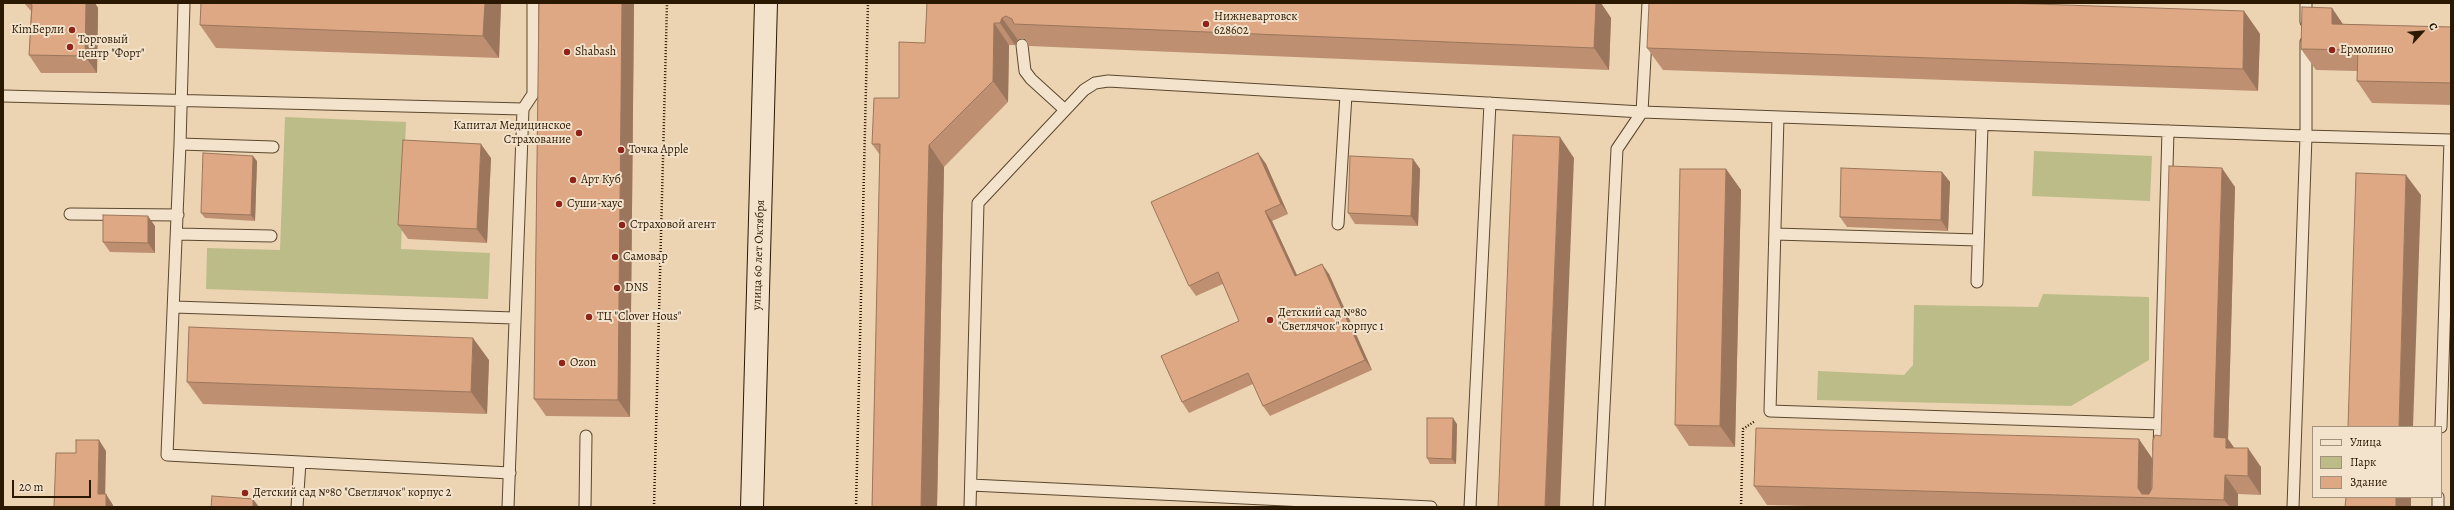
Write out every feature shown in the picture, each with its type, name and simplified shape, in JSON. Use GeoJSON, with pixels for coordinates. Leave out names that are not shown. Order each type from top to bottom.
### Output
{"type":"FeatureCollection","features":[{"type":"Feature","properties":{"kind":"main road","name":"улица 60 лет Октября"},"geometry":{"type":"LineString","coordinates":[[752,507],[766,3]]}},
{"type":"Feature","properties":{"kind":"lane"},"geometry":{"type":"LineString","coordinates":[[184,3],[178,215],[167,455],[510,473]]}},
{"type":"Feature","properties":{"kind":"lane"},"geometry":{"type":"LineString","coordinates":[[508,507],[523,109],[533,94],[533,3]]}},
{"type":"Feature","properties":{"kind":"lane"},"geometry":{"type":"LineString","coordinates":[[1599,507],[1617,149],[1642,112],[1648,3]]}},
{"type":"Feature","properties":{"kind":"lane"},"geometry":{"type":"LineString","coordinates":[[2293,507],[2306,136],[2306,3]]}},
{"type":"Feature","properties":{"kind":"lane"},"geometry":{"type":"LineString","coordinates":[[1022,45],[1025,71],[1031,79],[1064,109]]}},
{"type":"Feature","properties":{"kind":"lane"},"geometry":{"type":"LineString","coordinates":[[970,507],[978,203],[1064,109],[1089,86],[1095,83],[1108,81],[1642,112],[1982,125],[2450,140],[2441,426]]}},
{"type":"Feature","properties":{"kind":"lane"},"geometry":{"type":"LineString","coordinates":[[1338,224],[1346,95]]}},
{"type":"Feature","properties":{"kind":"lane"},"geometry":{"type":"LineString","coordinates":[[3,96],[182,99],[523,109]]}},
{"type":"Feature","properties":{"kind":"lane"},"geometry":{"type":"LineString","coordinates":[[1470,507],[1490,103]]}},
{"type":"Feature","properties":{"kind":"lane"},"geometry":{"type":"LineString","coordinates":[[1778,117],[1770,411],[2160,424]]}},
{"type":"Feature","properties":{"kind":"lane"},"geometry":{"type":"LineString","coordinates":[[1977,282],[1982,125]]}},
{"type":"Feature","properties":{"kind":"lane"},"geometry":{"type":"LineString","coordinates":[[2159,462],[2168,131]]}},
{"type":"Feature","properties":{"kind":"lane"},"geometry":{"type":"LineString","coordinates":[[180,144],[273,147]]}},
{"type":"Feature","properties":{"kind":"lane"},"geometry":{"type":"LineString","coordinates":[[70,214],[178,215]]}},
{"type":"Feature","properties":{"kind":"lane"},"geometry":{"type":"LineString","coordinates":[[177,234],[271,236]]}},
{"type":"Feature","properties":{"kind":"lane"},"geometry":{"type":"LineString","coordinates":[[1775,234],[1978,240]]}},
{"type":"Feature","properties":{"kind":"lane"},"geometry":{"type":"LineString","coordinates":[[174,307],[514,318]]}},
{"type":"Feature","properties":{"kind":"lane"},"geometry":{"type":"LineString","coordinates":[[585,507],[586,436]]}},
{"type":"Feature","properties":{"kind":"lane"},"geometry":{"type":"LineString","coordinates":[[297,507],[300,462]]}},
{"type":"Feature","properties":{"kind":"lane"},"geometry":{"type":"LineString","coordinates":[[970,485],[1431,507]]}},
{"type":"Feature","properties":{"kind":"path"},"geometry":{"type":"LineString","coordinates":[[654,507],[667,3]]}},
{"type":"Feature","properties":{"kind":"path"},"geometry":{"type":"LineString","coordinates":[[856,507],[868,3]]}},
{"type":"Feature","properties":{"kind":"path"},"geometry":{"type":"LineString","coordinates":[[1741,507],[1743,429],[1770,411]]}},
{"type":"Feature","properties":{"kind":"green space"},"geometry":{"type":"Polygon","coordinates":[[[285,117],[406,122],[401,249],[490,253],[488,299],[206,289],[207,248],[280,250],[285,117]]]}},
{"type":"Feature","properties":{"kind":"green space"},"geometry":{"type":"Polygon","coordinates":[[[2034,151],[2152,156],[2150,201],[2032,196],[2034,151]]]}},
{"type":"Feature","properties":{"kind":"green space"},"geometry":{"type":"Polygon","coordinates":[[[2043,294],[2149,297],[2149,360],[2071,406],[1817,400],[1818,371],[1904,375],[1913,365],[1914,305],[2038,307],[2043,294]]]}},
{"type":"Feature","properties":{"kind":"building"},"geometry":{"type":"Polygon","coordinates":[[[29,3],[86,3],[85,56],[29,55],[32,5],[29,3]]]}},
{"type":"Feature","properties":{"kind":"building"},"geometry":{"type":"Polygon","coordinates":[[[201,3],[485,3],[483,36],[200,25],[201,3]]]}},
{"type":"Feature","properties":{"kind":"building"},"geometry":{"type":"Polygon","coordinates":[[[539,3],[622,3],[618,400],[534,399],[539,3]]]}},
{"type":"Feature","properties":{"kind":"building"},"geometry":{"type":"Polygon","coordinates":[[[927,3],[1596,3],[1594,48],[1014,24],[1012,19],[1006,16],[1002,18],[1000,23],[994,23],[993,81],[929,145],[921,507],[872,507],[880,144],[872,144],[874,98],[899,98],[899,42],[925,43],[927,3]]]}},
{"type":"Feature","properties":{"kind":"building"},"geometry":{"type":"Polygon","coordinates":[[[1649,3],[2005,3],[2244,11],[2243,69],[1647,48],[1649,3]]]}},
{"type":"Feature","properties":{"kind":"building"},"geometry":{"type":"Polygon","coordinates":[[[2302,7],[2332,8],[2332,24],[2451,27],[2451,83],[2357,81],[2358,50],[2301,49],[2302,7]]]}},
{"type":"Feature","properties":{"kind":"building"},"geometry":{"type":"Polygon","coordinates":[[[1513,135],[1560,137],[1545,507],[1498,507],[1513,135]]]}},
{"type":"Feature","properties":{"kind":"building"},"geometry":{"type":"Polygon","coordinates":[[[403,140],[481,144],[477,229],[398,225],[403,140]]]}},
{"type":"Feature","properties":{"kind":"building"},"geometry":{"type":"Polygon","coordinates":[[[203,153],[253,156],[251,215],[201,213],[203,153]]]}},
{"type":"Feature","properties":{"kind":"building"},"geometry":{"type":"Polygon","coordinates":[[[1258,153],[1281,204],[1265,211],[1295,276],[1322,264],[1365,360],[1263,406],[1248,373],[1182,402],[1161,356],[1239,321],[1218,272],[1189,286],[1151,202],[1258,153]]]}},
{"type":"Feature","properties":{"kind":"building"},"geometry":{"type":"Polygon","coordinates":[[[1350,156],[1413,159],[1411,216],[1348,213],[1350,156]]]}},
{"type":"Feature","properties":{"kind":"building"},"geometry":{"type":"Polygon","coordinates":[[[2169,166],[2222,168],[2214,437],[2226,438],[2226,448],[2248,448],[2248,476],[2225,475],[2224,500],[1754,486],[1756,428],[2139,439],[2138,488],[2142,494],[2149,494],[2152,488],[2153,440],[2155,435],[2161,436],[2169,166]]]}},
{"type":"Feature","properties":{"kind":"building"},"geometry":{"type":"Polygon","coordinates":[[[1841,168],[1942,172],[1941,220],[1840,217],[1841,168]]]}},
{"type":"Feature","properties":{"kind":"building"},"geometry":{"type":"Polygon","coordinates":[[[1680,169],[1726,169],[1720,426],[1675,425],[1680,169]]]}},
{"type":"Feature","properties":{"kind":"building"},"geometry":{"type":"Polygon","coordinates":[[[2356,173],[2406,175],[2399,426],[2348,426],[2356,173]]]}},
{"type":"Feature","properties":{"kind":"building"},"geometry":{"type":"Polygon","coordinates":[[[103,215],[148,216],[148,243],[103,242],[103,215]]]}},
{"type":"Feature","properties":{"kind":"building"},"geometry":{"type":"Polygon","coordinates":[[[189,327],[473,338],[471,392],[187,382],[189,327]]]}},
{"type":"Feature","properties":{"kind":"building"},"geometry":{"type":"Polygon","coordinates":[[[1427,418],[1453,418],[1452,459],[1427,458],[1427,418]]]}},
{"type":"Feature","properties":{"kind":"building"},"geometry":{"type":"Polygon","coordinates":[[[76,440],[99,440],[98,494],[106,494],[106,507],[54,507],[56,453],[76,453],[76,440]]]}},
{"type":"Feature","properties":{"kind":"building"},"geometry":{"type":"Polygon","coordinates":[[[212,496],[253,499],[253,507],[211,507],[212,496]]]}},
{"type":"Feature","properties":{"kind":"building"},"geometry":{"type":"Polygon","coordinates":[[[2346,498],[2396,498],[2396,507],[2345,507],[2346,498]]]}},
{"type":"Feature","properties":{"kind":"place","name":"Нижневартовск 628602"},"geometry":{"type":"Point","coordinates":[1206,24]}},
{"type":"Feature","properties":{"kind":"place","name":"KimБерли"},"geometry":{"type":"Point","coordinates":[72,30]}},
{"type":"Feature","properties":{"kind":"place","name":"Торговый центр \"Форт\""},"geometry":{"type":"Point","coordinates":[70,47]}},
{"type":"Feature","properties":{"kind":"place","name":"Ермолино"},"geometry":{"type":"Point","coordinates":[2332,50]}},
{"type":"Feature","properties":{"kind":"place","name":"Shabash"},"geometry":{"type":"Point","coordinates":[567,52]}},
{"type":"Feature","properties":{"kind":"place","name":"Капитал Медицинское Страхование"},"geometry":{"type":"Point","coordinates":[579,133]}},
{"type":"Feature","properties":{"kind":"place","name":"Точка Apple"},"geometry":{"type":"Point","coordinates":[621,150]}},
{"type":"Feature","properties":{"kind":"place","name":"Арт Куб"},"geometry":{"type":"Point","coordinates":[573,180]}},
{"type":"Feature","properties":{"kind":"place","name":"Суши-хаус"},"geometry":{"type":"Point","coordinates":[559,204]}},
{"type":"Feature","properties":{"kind":"place","name":"Страховой агент"},"geometry":{"type":"Point","coordinates":[622,225]}},
{"type":"Feature","properties":{"kind":"place","name":"Самовар"},"geometry":{"type":"Point","coordinates":[615,257]}},
{"type":"Feature","properties":{"kind":"place","name":"DNS"},"geometry":{"type":"Point","coordinates":[617,288]}},
{"type":"Feature","properties":{"kind":"place","name":"ТЦ \"Clover Hous\""},"geometry":{"type":"Point","coordinates":[589,317]}},
{"type":"Feature","properties":{"kind":"place","name":"Детский сад №80 \"Светлячок\" корпус 1"},"geometry":{"type":"Point","coordinates":[1270,320]}},
{"type":"Feature","properties":{"kind":"place","name":"Ozon"},"geometry":{"type":"Point","coordinates":[562,363]}},
{"type":"Feature","properties":{"kind":"place","name":"Детский сад №80 \"Светлячок\" корпус 2"},"geometry":{"type":"Point","coordinates":[245,493]}}]}
